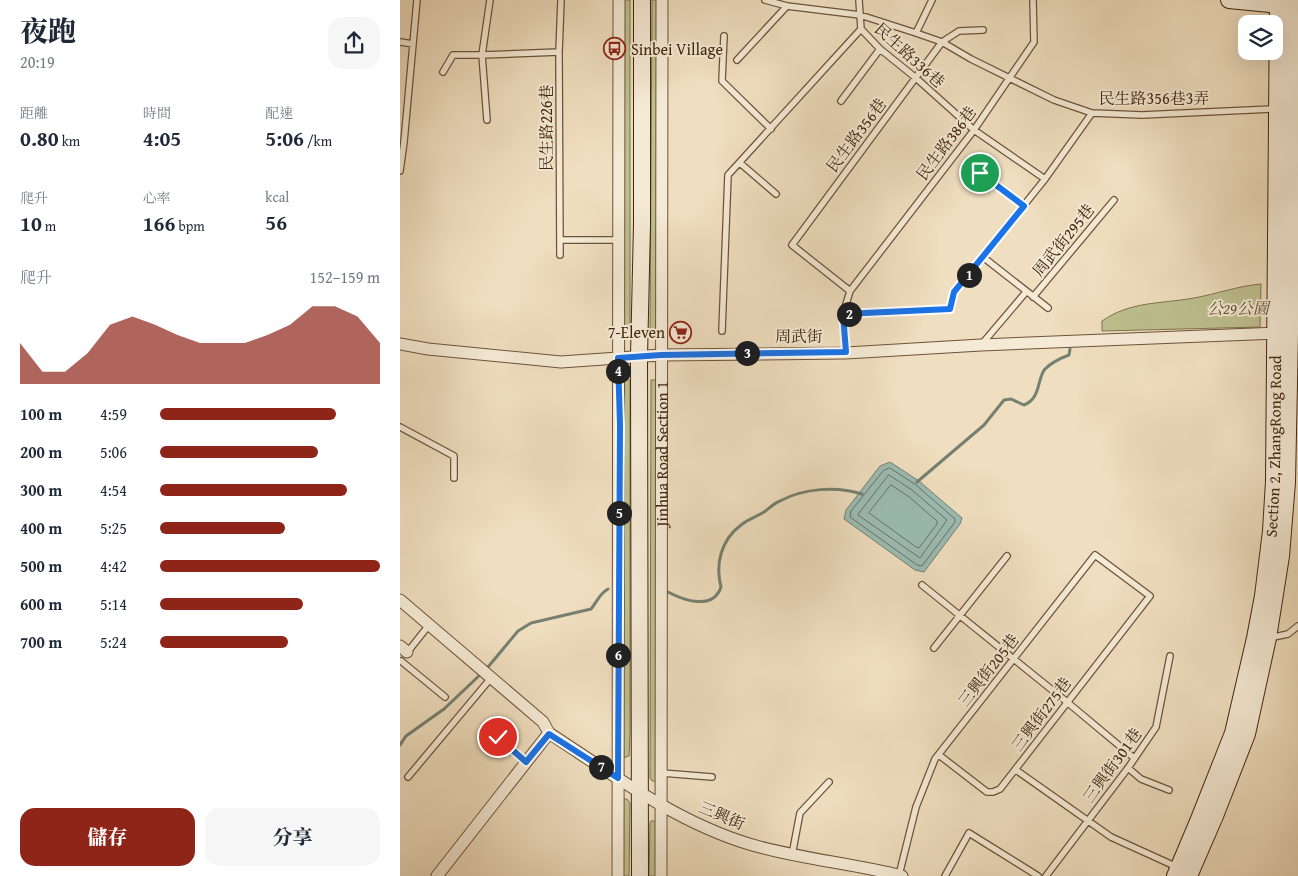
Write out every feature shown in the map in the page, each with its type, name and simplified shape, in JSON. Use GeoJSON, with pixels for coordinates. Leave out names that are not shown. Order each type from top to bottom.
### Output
{"type":"FeatureCollection","features":[{"type":"Feature","properties":{"kind":"street"},"geometry":{"type":"LineString","coordinates":[[618,876],[619,0]]}},
{"type":"Feature","properties":{"kind":"street","name":"Jinhua Road Section 1"},"geometry":{"type":"LineString","coordinates":[[640,876],[639,357],[642,224],[642,0]]}},
{"type":"Feature","properties":{"kind":"street","name":"Jinhua Road Section 1"},"geometry":{"type":"LineString","coordinates":[[661,876],[662,0]]}},
{"type":"Feature","properties":{"kind":"street"},"geometry":{"type":"LineString","coordinates":[[1229,0],[1285,3]]}},
{"type":"Feature","properties":{"kind":"street","name":"Section 2, ZhangRong Road"},"geometry":{"type":"LineString","coordinates":[[1183,873],[1242,749],[1247,734],[1262,638],[1278,580],[1286,506],[1283,333],[1285,3]]}},
{"type":"Feature","properties":{"kind":"street","name":"周武街"},"geometry":{"type":"LineString","coordinates":[[400,344],[428,349],[560,362],[661,355],[846,352],[1283,333]]}},
{"type":"Feature","properties":{"kind":"street","name":"三興街"},"geometry":{"type":"LineString","coordinates":[[400,600],[543,722],[549,734],[662,806],[710,829],[748,844],[792,855],[900,876]]}},
{"type":"Feature","properties":{"kind":"street"},"geometry":{"type":"LineString","coordinates":[[437,876],[549,734]]}},
{"type":"Feature","properties":{"kind":"lane"},"geometry":{"type":"LineString","coordinates":[[400,171],[417,0]]}},
{"type":"Feature","properties":{"kind":"lane"},"geometry":{"type":"LineString","coordinates":[[487,120],[482,55],[490,0]]}},
{"type":"Feature","properties":{"kind":"lane","name":"民生路226巷"},"geometry":{"type":"LineString","coordinates":[[560,255],[559,52],[561,0]]}},
{"type":"Feature","properties":{"kind":"lane"},"geometry":{"type":"LineString","coordinates":[[765,0],[787,6],[860,15],[942,42]]}},
{"type":"Feature","properties":{"kind":"lane"},"geometry":{"type":"LineString","coordinates":[[859,0],[861,29]]}},
{"type":"Feature","properties":{"kind":"lane"},"geometry":{"type":"LineString","coordinates":[[916,33],[932,0]]}},
{"type":"Feature","properties":{"kind":"lane","name":"民生路386巷"},"geometry":{"type":"LineString","coordinates":[[850,290],[974,130],[1034,42],[1034,0]]}},
{"type":"Feature","properties":{"kind":"lane"},"geometry":{"type":"LineString","coordinates":[[737,60],[787,6]]}},
{"type":"Feature","properties":{"kind":"lane","name":"民生路336巷"},"geometry":{"type":"LineString","coordinates":[[722,331],[728,175],[861,29],[880,49],[916,78],[974,130],[1045,178]]}},
{"type":"Feature","properties":{"kind":"lane","name":"民生路356巷"},"geometry":{"type":"LineString","coordinates":[[850,290],[792,245],[942,42],[959,31],[983,30]]}},
{"type":"Feature","properties":{"kind":"lane"},"geometry":{"type":"LineString","coordinates":[[724,36],[722,82],[771,128]]}},
{"type":"Feature","properties":{"kind":"lane"},"geometry":{"type":"LineString","coordinates":[[400,42],[413,44]]}},
{"type":"Feature","properties":{"kind":"lane","name":"民生路356巷3弄"},"geometry":{"type":"LineString","coordinates":[[942,42],[970,59],[1054,100],[1092,113],[1142,115],[1285,108]]}},
{"type":"Feature","properties":{"kind":"lane"},"geometry":{"type":"LineString","coordinates":[[841,101],[880,49]]}},
{"type":"Feature","properties":{"kind":"lane"},"geometry":{"type":"LineString","coordinates":[[443,72],[453,55],[559,52]]}},
{"type":"Feature","properties":{"kind":"lane"},"geometry":{"type":"LineString","coordinates":[[843,314],[950,309],[954,292],[1024,206],[1092,113]]}},
{"type":"Feature","properties":{"kind":"lane"},"geometry":{"type":"LineString","coordinates":[[740,163],[776,194]]}},
{"type":"Feature","properties":{"kind":"lane"},"geometry":{"type":"LineString","coordinates":[[980,173],[1024,206]]}},
{"type":"Feature","properties":{"kind":"lane","name":"周武街295巷"},"geometry":{"type":"LineString","coordinates":[[1034,297],[1114,200]]}},
{"type":"Feature","properties":{"kind":"lane"},"geometry":{"type":"LineString","coordinates":[[560,240],[618,240]]}},
{"type":"Feature","properties":{"kind":"lane"},"geometry":{"type":"LineString","coordinates":[[983,257],[1048,308]]}},
{"type":"Feature","properties":{"kind":"lane"},"geometry":{"type":"LineString","coordinates":[[846,352],[843,314],[850,290]]}},
{"type":"Feature","properties":{"kind":"lane","name":"周武街295巷"},"geometry":{"type":"LineString","coordinates":[[981,345],[1026,292]]}},
{"type":"Feature","properties":{"kind":"lane"},"geometry":{"type":"LineString","coordinates":[[400,427],[454,456],[454,478]]}},
{"type":"Feature","properties":{"kind":"lane","name":"三興街205巷"},"geometry":{"type":"LineString","coordinates":[[900,876],[916,807],[935,760],[1095,555],[1150,596]]}},
{"type":"Feature","properties":{"kind":"lane"},"geometry":{"type":"LineString","coordinates":[[934,648],[1007,556]]}},
{"type":"Feature","properties":{"kind":"lane"},"geometry":{"type":"LineString","coordinates":[[922,585],[1134,758]]}},
{"type":"Feature","properties":{"kind":"lane","name":"三興街275巷"},"geometry":{"type":"LineString","coordinates":[[939,755],[987,792],[994,792],[1000,789],[1150,596]]}},
{"type":"Feature","properties":{"kind":"lane"},"geometry":{"type":"LineString","coordinates":[[429,625],[402,655],[445,697]]}},
{"type":"Feature","properties":{"kind":"lane"},"geometry":{"type":"LineString","coordinates":[[1262,638],[1288,634],[1298,626]]}},
{"type":"Feature","properties":{"kind":"lane","name":"三興街301巷"},"geometry":{"type":"LineString","coordinates":[[1046,876],[1128,768],[1156,727],[1170,656]]}},
{"type":"Feature","properties":{"kind":"lane"},"geometry":{"type":"LineString","coordinates":[[408,777],[491,678]]}},
{"type":"Feature","properties":{"kind":"lane"},"geometry":{"type":"LineString","coordinates":[[498,737],[526,762]]}},
{"type":"Feature","properties":{"kind":"lane"},"geometry":{"type":"LineString","coordinates":[[1128,768],[1141,779],[1168,790]]}},
{"type":"Feature","properties":{"kind":"lane"},"geometry":{"type":"LineString","coordinates":[[1016,770],[1111,837],[1183,873]]}},
{"type":"Feature","properties":{"kind":"lane"},"geometry":{"type":"LineString","coordinates":[[662,773],[712,777]]}},
{"type":"Feature","properties":{"kind":"lane"},"geometry":{"type":"LineString","coordinates":[[792,855],[800,813],[829,782]]}},
{"type":"Feature","properties":{"kind":"lane"},"geometry":{"type":"LineString","coordinates":[[945,876],[969,833],[1038,876]]}},
{"type":"Feature","properties":{"kind":"green space"},"geometry":{"type":"Polygon","coordinates":[[[622,0],[630,0],[630,328],[628,333],[622,333],[622,0]]]}},
{"type":"Feature","properties":{"kind":"green space"},"geometry":{"type":"Polygon","coordinates":[[[652,0],[660,0],[656,335],[651,335],[650,333],[652,0]]]}},
{"type":"Feature","properties":{"kind":"green space","name":"公29公園"},"geometry":{"type":"Polygon","coordinates":[[[1261,284],[1260,327],[1102,331],[1102,321],[1124,310],[1146,304],[1194,298],[1244,286],[1261,284]]]}},
{"type":"Feature","properties":{"kind":"green space"},"geometry":{"type":"Polygon","coordinates":[[[624,378],[628,378],[630,381],[630,734],[629,756],[623,758],[624,378]]]}},
{"type":"Feature","properties":{"kind":"green space"},"geometry":{"type":"Polygon","coordinates":[[[651,380],[657,380],[656,781],[652,781],[650,778],[651,380]]]}},
{"type":"Feature","properties":{"kind":"green space"},"geometry":{"type":"Polygon","coordinates":[[[623,799],[627,799],[630,803],[629,876],[620,876],[623,799]]]}},
{"type":"Feature","properties":{"kind":"green space"},"geometry":{"type":"Polygon","coordinates":[[[651,821],[657,821],[658,876],[649,876],[651,821]]]}},
{"type":"Feature","properties":{"kind":"water"},"geometry":{"type":"Polygon","coordinates":[[[890,462],[919,481],[962,518],[960,524],[924,572],[915,570],[844,519],[846,510],[880,466],[890,462]]]}},
{"type":"Feature","properties":{"kind":"waterway"},"geometry":{"type":"LineString","coordinates":[[917,482],[984,425],[1004,400],[1011,399],[1024,405],[1029,402],[1036,393],[1045,369],[1069,355],[1070,349]]}},
{"type":"Feature","properties":{"kind":"waterway"},"geometry":{"type":"LineString","coordinates":[[668,592],[697,602],[711,599],[721,587],[719,561],[724,545],[734,531],[774,504],[799,493],[810,491],[831,489],[862,494]]}},
{"type":"Feature","properties":{"kind":"waterway"},"geometry":{"type":"LineString","coordinates":[[488,667],[518,631],[531,623],[591,609],[600,596],[608,589]]}},
{"type":"Feature","properties":{"kind":"waterway"},"geometry":{"type":"LineString","coordinates":[[400,745],[406,736],[444,709],[482,673]]}},
{"type":"Feature","properties":{"kind":"place","name":"Sinbei Village"},"geometry":{"type":"Point","coordinates":[615,49]}},
{"type":"Feature","properties":{"kind":"place","name":"7-Eleven"},"geometry":{"type":"Point","coordinates":[681,332]}},
{"type":"Feature","properties":{"kind":"route"},"geometry":{"type":"LineString","coordinates":[[498,737],[526,762],[549,734],[618,778],[620,425],[618,358],[661,355],[846,352],[843,314],[950,309],[954,292],[1024,206],[980,173]]}}]}
